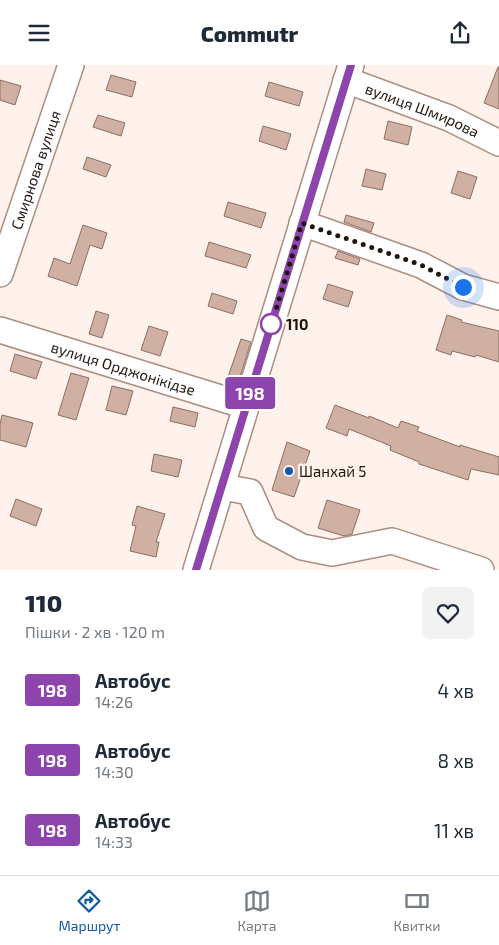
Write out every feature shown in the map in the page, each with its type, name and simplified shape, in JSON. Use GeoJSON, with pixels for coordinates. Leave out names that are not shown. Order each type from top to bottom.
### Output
{"type":"FeatureCollection","features":[{"type":"Feature","properties":{"kind":"street","name":"Смирнова вулиця"},"geometry":{"type":"LineString","coordinates":[[0,274],[71,65]]}},
{"type":"Feature","properties":{"kind":"street","name":"вулиця Шмирова"},"geometry":{"type":"LineString","coordinates":[[348,72],[499,143]]}},
{"type":"Feature","properties":{"kind":"street"},"geometry":{"type":"LineString","coordinates":[[196,570],[348,72]]}},
{"type":"Feature","properties":{"kind":"street"},"geometry":{"type":"LineString","coordinates":[[302,223],[421,265],[463,287],[499,297]]}},
{"type":"Feature","properties":{"kind":"street","name":"вулиця Орджонікідзе"},"geometry":{"type":"LineString","coordinates":[[0,330],[246,406]]}},
{"type":"Feature","properties":{"kind":"street"},"geometry":{"type":"LineString","coordinates":[[222,487],[250,492],[266,528],[302,547],[332,553],[392,541],[482,570]]}},
{"type":"Feature","properties":{"kind":"building"},"geometry":{"type":"Polygon","coordinates":[[[499,67],[499,109],[484,103],[499,67]]]}},
{"type":"Feature","properties":{"kind":"building"},"geometry":{"type":"Polygon","coordinates":[[[111,75],[136,82],[132,97],[106,90],[111,75]]]}},
{"type":"Feature","properties":{"kind":"building"},"geometry":{"type":"Polygon","coordinates":[[[0,80],[21,86],[15,105],[0,100],[0,80]]]}},
{"type":"Feature","properties":{"kind":"building"},"geometry":{"type":"Polygon","coordinates":[[[269,82],[303,92],[299,106],[265,96],[269,82]]]}},
{"type":"Feature","properties":{"kind":"building"},"geometry":{"type":"Polygon","coordinates":[[[98,115],[125,123],[121,136],[93,127],[98,115]]]}},
{"type":"Feature","properties":{"kind":"building"},"geometry":{"type":"Polygon","coordinates":[[[388,121],[412,127],[408,145],[384,139],[388,121]]]}},
{"type":"Feature","properties":{"kind":"building"},"geometry":{"type":"Polygon","coordinates":[[[263,126],[291,134],[286,150],[259,141],[263,126]]]}},
{"type":"Feature","properties":{"kind":"building"},"geometry":{"type":"Polygon","coordinates":[[[87,157],[111,165],[106,177],[83,169],[87,157]]]}},
{"type":"Feature","properties":{"kind":"building"},"geometry":{"type":"Polygon","coordinates":[[[366,169],[386,174],[382,190],[362,186],[366,169]]]}},
{"type":"Feature","properties":{"kind":"building"},"geometry":{"type":"Polygon","coordinates":[[[458,171],[477,177],[470,199],[451,193],[458,171]]]}},
{"type":"Feature","properties":{"kind":"building"},"geometry":{"type":"Polygon","coordinates":[[[228,202],[266,213],[261,228],[224,216],[228,202]]]}},
{"type":"Feature","properties":{"kind":"building"},"geometry":{"type":"Polygon","coordinates":[[[346,215],[374,223],[371,232],[344,222],[346,215]]]}},
{"type":"Feature","properties":{"kind":"building"},"geometry":{"type":"Polygon","coordinates":[[[83,225],[107,233],[102,249],[90,245],[77,286],[48,276],[54,258],[70,264],[83,225]]]}},
{"type":"Feature","properties":{"kind":"building"},"geometry":{"type":"Polygon","coordinates":[[[209,242],[251,255],[246,268],[205,256],[209,242]]]}},
{"type":"Feature","properties":{"kind":"building"},"geometry":{"type":"Polygon","coordinates":[[[338,251],[360,259],[358,265],[335,258],[338,251]]]}},
{"type":"Feature","properties":{"kind":"building"},"geometry":{"type":"Polygon","coordinates":[[[328,284],[353,292],[348,307],[323,299],[328,284]]]}},
{"type":"Feature","properties":{"kind":"building"},"geometry":{"type":"Polygon","coordinates":[[[212,293],[237,301],[233,314],[208,306],[212,293]]]}},
{"type":"Feature","properties":{"kind":"building"},"geometry":{"type":"Polygon","coordinates":[[[96,311],[109,315],[102,338],[89,334],[96,311]]]}},
{"type":"Feature","properties":{"kind":"building"},"geometry":{"type":"Polygon","coordinates":[[[447,315],[462,320],[461,322],[499,331],[499,362],[476,355],[475,357],[452,351],[451,355],[436,350],[447,315]]]}},
{"type":"Feature","properties":{"kind":"building"},"geometry":{"type":"Polygon","coordinates":[[[149,326],[168,332],[160,356],[141,350],[149,326]]]}},
{"type":"Feature","properties":{"kind":"building"},"geometry":{"type":"Polygon","coordinates":[[[241,339],[251,342],[239,380],[228,377],[241,339]]]}},
{"type":"Feature","properties":{"kind":"building"},"geometry":{"type":"Polygon","coordinates":[[[15,354],[42,362],[36,379],[10,371],[15,354]]]}},
{"type":"Feature","properties":{"kind":"building"},"geometry":{"type":"Polygon","coordinates":[[[71,373],[89,378],[76,420],[58,415],[71,373]]]}},
{"type":"Feature","properties":{"kind":"building"},"geometry":{"type":"Polygon","coordinates":[[[112,386],[133,391],[126,415],[106,410],[112,386]]]}},
{"type":"Feature","properties":{"kind":"building"},"geometry":{"type":"Polygon","coordinates":[[[335,405],[398,428],[401,421],[419,427],[417,431],[460,447],[460,445],[499,457],[499,475],[471,469],[468,480],[419,464],[419,462],[390,450],[391,446],[349,429],[347,436],[326,428],[335,405]]]}},
{"type":"Feature","properties":{"kind":"building"},"geometry":{"type":"Polygon","coordinates":[[[173,407],[198,413],[195,427],[170,421],[173,407]]]}},
{"type":"Feature","properties":{"kind":"building"},"geometry":{"type":"Polygon","coordinates":[[[2,415],[33,423],[26,447],[0,440],[2,415]]]}},
{"type":"Feature","properties":{"kind":"building"},"geometry":{"type":"Polygon","coordinates":[[[287,442],[310,451],[294,497],[272,490],[287,442]]]}},
{"type":"Feature","properties":{"kind":"building"},"geometry":{"type":"Polygon","coordinates":[[[154,454],[182,460],[178,477],[151,471],[154,454]]]}},
{"type":"Feature","properties":{"kind":"building"},"geometry":{"type":"Polygon","coordinates":[[[16,499],[42,509],[36,526],[10,516],[16,499]]]}},
{"type":"Feature","properties":{"kind":"building"},"geometry":{"type":"Polygon","coordinates":[[[327,500],[360,510],[352,534],[344,536],[318,528],[327,500]]]}},
{"type":"Feature","properties":{"kind":"building"},"geometry":{"type":"Polygon","coordinates":[[[137,506],[165,514],[156,542],[159,542],[156,557],[130,551],[136,526],[132,525],[137,506]]]}},
{"type":"Feature","properties":{"kind":"bus line","name":"198"},"geometry":{"type":"LineString","coordinates":[[196,570],[351,65]]}},
{"type":"Feature","properties":{"kind":"place","name":"110"},"geometry":{"type":"Point","coordinates":[271,324]}},
{"type":"Feature","properties":{"kind":"place","name":"Шанхай 5"},"geometry":{"type":"Point","coordinates":[289,471]}},
{"type":"Feature","properties":{"kind":"route"},"geometry":{"type":"LineString","coordinates":[[271,324],[269,333],[302,223],[421,265],[463,287]]}}]}
